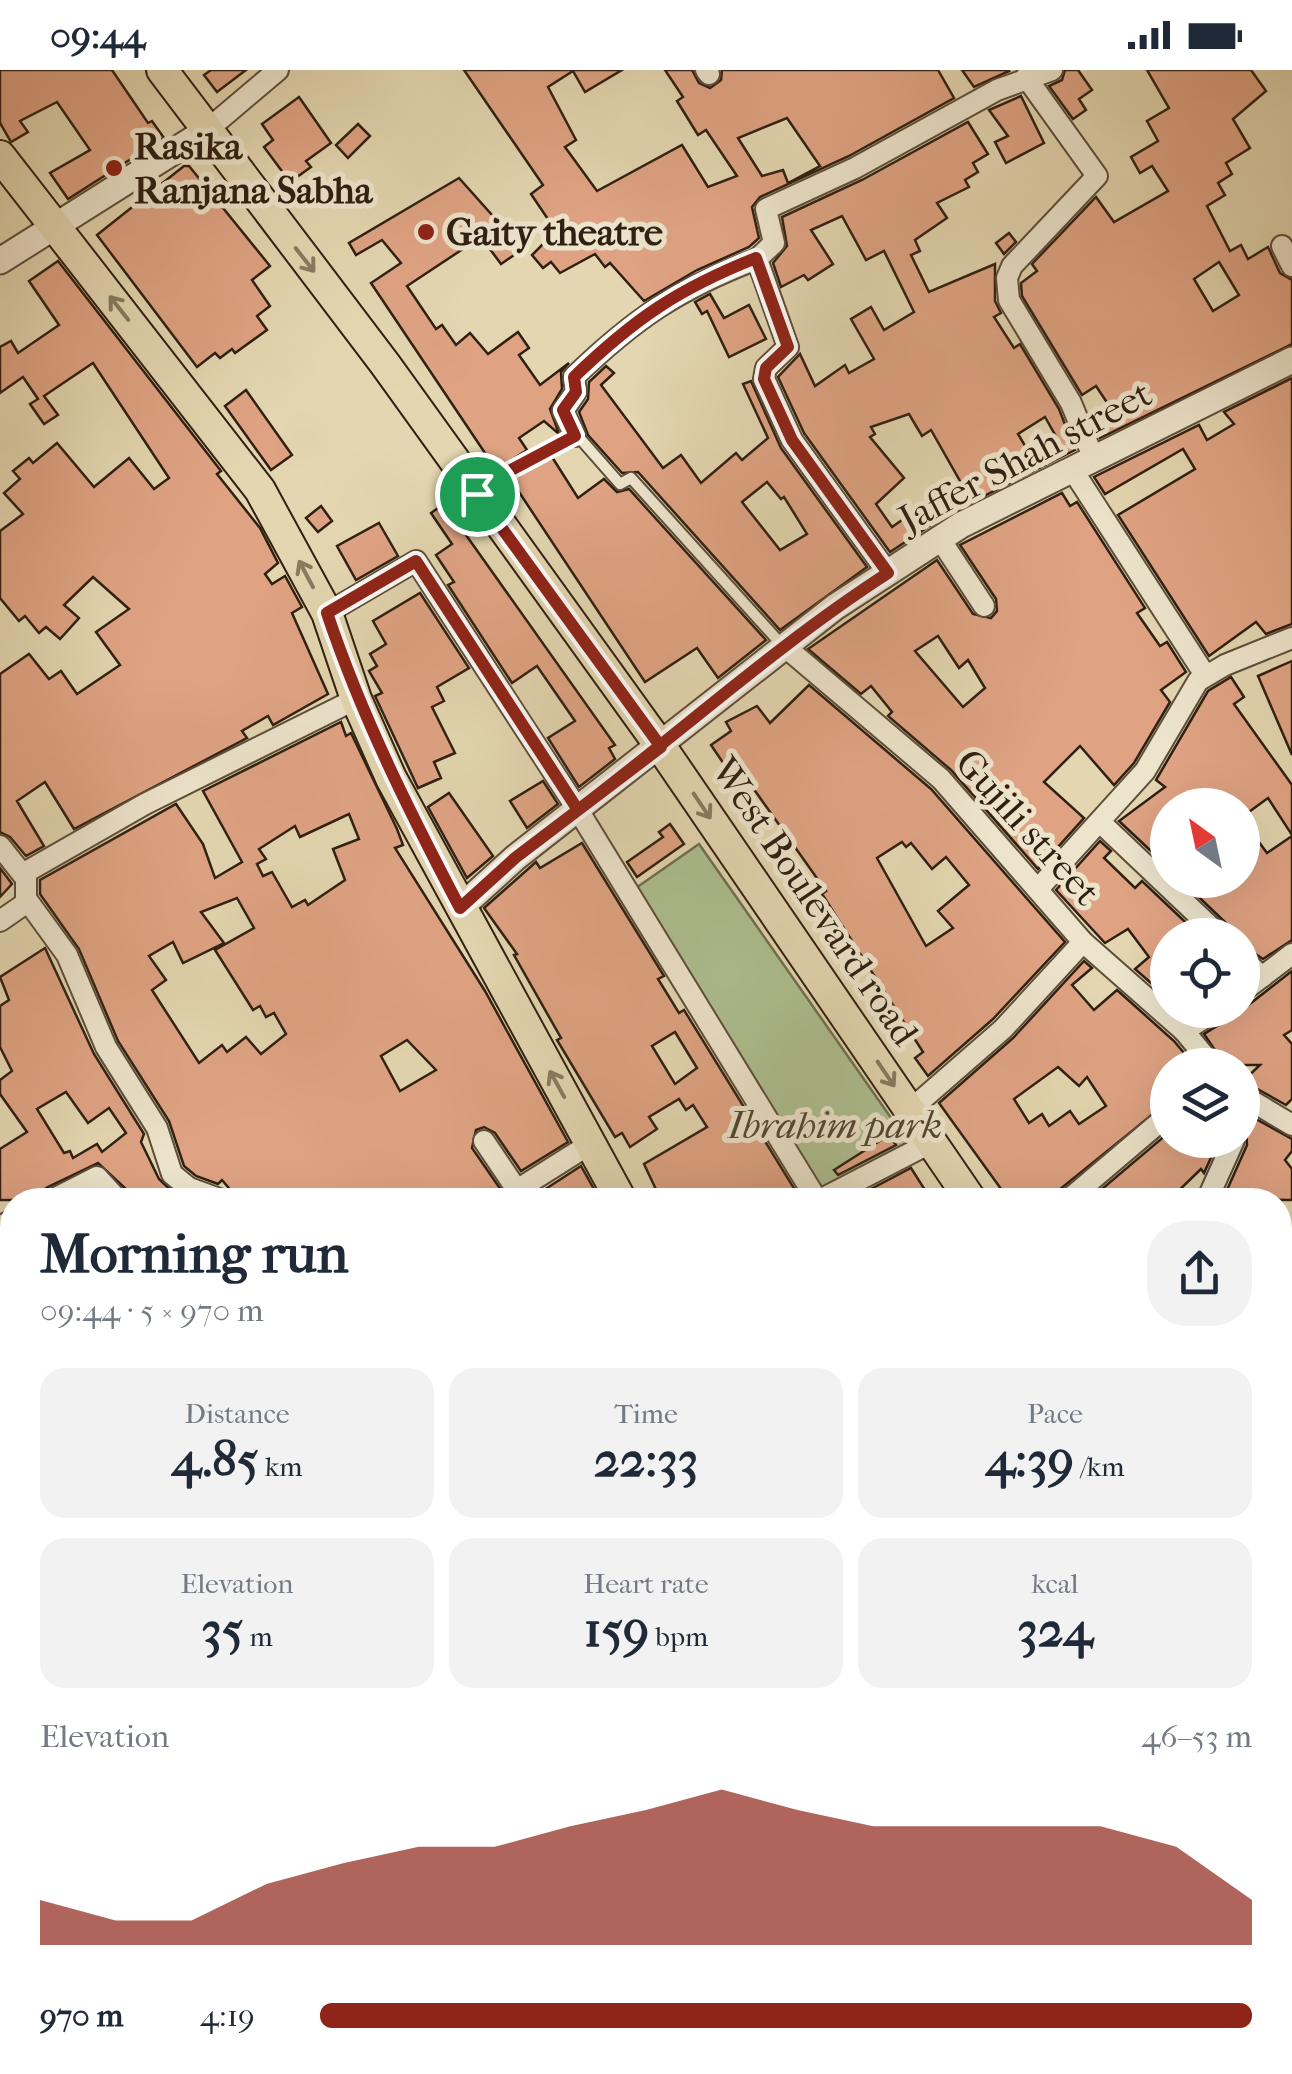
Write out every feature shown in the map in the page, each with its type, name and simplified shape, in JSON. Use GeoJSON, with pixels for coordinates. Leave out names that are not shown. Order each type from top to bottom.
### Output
{"type":"FeatureCollection","features":[{"type":"Feature","properties":{"kind":"main road","name":"West Boulevard road"},"geometry":{"type":"LineString","coordinates":[[162,70],[385,364],[661,747],[963,1188]]}},
{"type":"Feature","properties":{"kind":"main road"},"geometry":{"type":"LineString","coordinates":[[0,156],[260,490],[327,613],[356,699],[391,778],[614,1188]]}},
{"type":"Feature","properties":{"kind":"street"},"geometry":{"type":"LineString","coordinates":[[0,261],[206,131],[278,70]]}},
{"type":"Feature","properties":{"kind":"street"},"geometry":{"type":"LineString","coordinates":[[575,436],[563,410],[576,392],[574,377],[641,315],[756,258],[774,242],[766,209],[855,168],[912,133],[1026,77],[1052,70]]}},
{"type":"Feature","properties":{"kind":"street"},"geometry":{"type":"LineString","coordinates":[[1026,77],[1096,176],[1012,266],[1007,278],[1009,300],[1071,403],[1083,464],[1204,675]]}},
{"type":"Feature","properties":{"kind":"street"},"geometry":{"type":"LineString","coordinates":[[1282,246],[1292,266]]}},
{"type":"Feature","properties":{"kind":"street"},"geometry":{"type":"LineString","coordinates":[[756,258],[788,347],[766,368],[764,379],[792,440],[888,573]]}},
{"type":"Feature","properties":{"kind":"street","name":"Jaffer Shah street"},"geometry":{"type":"LineString","coordinates":[[460,908],[783,645],[888,573],[940,539],[1292,360]]}},
{"type":"Feature","properties":{"kind":"street"},"geometry":{"type":"LineString","coordinates":[[940,539],[984,606]]}},
{"type":"Feature","properties":{"kind":"street"},"geometry":{"type":"LineString","coordinates":[[327,613],[416,561],[821,1188]]}},
{"type":"Feature","properties":{"kind":"street"},"geometry":{"type":"LineString","coordinates":[[1038,889],[1144,772],[1191,688],[1204,675],[1292,638]]}},
{"type":"Feature","properties":{"kind":"street","name":"Gujili street"},"geometry":{"type":"LineString","coordinates":[[783,645],[942,779],[1083,942],[1184,1031],[1198,1048]]}},
{"type":"Feature","properties":{"kind":"street"},"geometry":{"type":"LineString","coordinates":[[23,875],[145,804],[356,699]]}},
{"type":"Feature","properties":{"kind":"street"},"geometry":{"type":"LineString","coordinates":[[1100,822],[1200,918]]}},
{"type":"Feature","properties":{"kind":"street"},"geometry":{"type":"LineString","coordinates":[[0,846],[23,875],[27,900],[66,955],[106,1047],[157,1128],[172,1174],[189,1188]]}},
{"type":"Feature","properties":{"kind":"street"},"geometry":{"type":"LineString","coordinates":[[0,921],[27,900]]}},
{"type":"Feature","properties":{"kind":"street"},"geometry":{"type":"LineString","coordinates":[[910,1110],[1003,1029],[1083,942]]}},
{"type":"Feature","properties":{"kind":"street"},"geometry":{"type":"LineString","coordinates":[[1262,978],[1292,954]]}},
{"type":"Feature","properties":{"kind":"street"},"geometry":{"type":"LineString","coordinates":[[1184,1031],[1189,1028]]}},
{"type":"Feature","properties":{"kind":"street"},"geometry":{"type":"LineString","coordinates":[[1260,1108],[1292,1125]]}},
{"type":"Feature","properties":{"kind":"street"},"geometry":{"type":"LineString","coordinates":[[1082,1188],[1150,1130]]}},
{"type":"Feature","properties":{"kind":"street"},"geometry":{"type":"LineString","coordinates":[[484,1141],[516,1188]]}},
{"type":"Feature","properties":{"kind":"street"},"geometry":{"type":"LineString","coordinates":[[846,1188],[932,1142]]}},
{"type":"Feature","properties":{"kind":"street"},"geometry":{"type":"LineString","coordinates":[[520,1188],[590,1144]]}},
{"type":"Feature","properties":{"kind":"street"},"geometry":{"type":"LineString","coordinates":[[1212,1188],[1226,1158]]}},
{"type":"Feature","properties":{"kind":"street"},"geometry":{"type":"LineString","coordinates":[[75,1188],[97,1177],[107,1188]]}},
{"type":"Feature","properties":{"kind":"lane"},"geometry":{"type":"LineString","coordinates":[[477,494],[496,478],[575,436],[620,484],[632,478],[783,645]]}},
{"type":"Feature","properties":{"kind":"green space","name":"Ibrahim park"},"geometry":{"type":"Polygon","coordinates":[[[699,844],[908,1142],[831,1188],[815,1188],[633,890],[699,844]]]}},
{"type":"Feature","properties":{"kind":"building"},"geometry":{"type":"Polygon","coordinates":[[[0,70],[112,70],[148,123],[152,121],[164,138],[68,199],[50,173],[90,150],[57,102],[20,121],[28,132],[11,142],[0,123],[0,70]]]}},
{"type":"Feature","properties":{"kind":"building"},"geometry":{"type":"Polygon","coordinates":[[[211,70],[246,70],[217,92],[204,75],[211,70]]]}},
{"type":"Feature","properties":{"kind":"building"},"geometry":{"type":"Polygon","coordinates":[[[464,70],[622,70],[585,92],[573,71],[548,87],[576,140],[565,147],[597,191],[682,145],[708,187],[737,176],[706,130],[698,135],[677,101],[683,97],[665,70],[692,70],[699,83],[710,88],[721,80],[722,70],[938,70],[954,98],[849,156],[760,197],[752,207],[759,238],[749,247],[697,270],[644,301],[610,263],[605,267],[595,254],[560,273],[551,262],[543,268],[532,255],[556,231],[531,194],[543,185],[464,70]],[[787,118],[738,138],[762,176],[783,170],[788,183],[820,166],[787,118]]]}},
{"type":"Feature","properties":{"kind":"building"},"geometry":{"type":"Polygon","coordinates":[[[962,70],[1008,70],[1009,71],[974,87],[962,70]]]}},
{"type":"Feature","properties":{"kind":"building"},"geometry":{"type":"Polygon","coordinates":[[[1065,70],[1078,70],[1092,90],[1079,99],[1086,110],[1073,119],[1049,86],[1062,80],[1065,70]]]}},
{"type":"Feature","properties":{"kind":"building"},"geometry":{"type":"Polygon","coordinates":[[[1147,70],[1251,70],[1266,91],[1233,119],[1250,148],[1226,163],[1232,174],[1218,183],[1225,195],[1207,206],[1230,251],[1241,245],[1248,259],[1268,247],[1280,273],[1292,280],[1292,344],[1100,438],[1094,422],[1112,410],[1096,386],[1082,395],[1022,296],[1021,283],[1037,271],[1032,264],[1096,197],[1114,222],[1168,191],[1152,166],[1140,173],[1131,157],[1158,141],[1147,121],[1169,108],[1147,70]],[[1219,262],[1194,279],[1213,311],[1239,295],[1219,262]]]}},
{"type":"Feature","properties":{"kind":"building"},"geometry":{"type":"Polygon","coordinates":[[[1021,96],[1044,143],[1006,163],[995,142],[1008,136],[989,110],[1021,96]]]}},
{"type":"Feature","properties":{"kind":"building"},"geometry":{"type":"Polygon","coordinates":[[[299,97],[331,143],[306,161],[311,167],[290,182],[264,147],[273,140],[262,124],[299,97]]]}},
{"type":"Feature","properties":{"kind":"building"},"geometry":{"type":"Polygon","coordinates":[[[968,122],[988,154],[973,163],[978,172],[965,180],[969,187],[937,203],[947,218],[915,240],[920,251],[911,255],[929,292],[995,264],[995,301],[1001,313],[994,317],[1014,348],[1020,344],[1059,409],[1075,450],[972,502],[931,430],[922,436],[909,414],[871,427],[875,434],[870,437],[904,478],[876,504],[892,527],[919,508],[931,525],[890,552],[804,433],[778,377],[800,354],[815,386],[845,365],[849,373],[874,359],[851,319],[871,307],[884,330],[914,312],[884,251],[866,260],[842,216],[811,230],[833,264],[808,280],[804,275],[781,287],[773,263],[787,246],[782,217],[862,180],[968,122]],[[1045,417],[1018,434],[1034,461],[1062,447],[1045,417]]]}},
{"type":"Feature","properties":{"kind":"building"},"geometry":{"type":"Polygon","coordinates":[[[358,124],[370,136],[348,158],[336,145],[358,124]]]}},
{"type":"Feature","properties":{"kind":"building"},"geometry":{"type":"Polygon","coordinates":[[[189,166],[270,266],[252,280],[270,306],[257,316],[267,330],[235,353],[232,349],[220,358],[215,353],[197,367],[97,235],[189,166]]]}},
{"type":"Feature","properties":{"kind":"building"},"geometry":{"type":"Polygon","coordinates":[[[459,178],[500,224],[517,253],[501,264],[481,237],[407,286],[436,329],[442,325],[456,345],[470,333],[488,354],[518,332],[529,348],[519,355],[540,385],[569,363],[561,372],[562,389],[550,409],[559,434],[544,421],[519,438],[527,450],[502,466],[499,461],[493,465],[371,283],[401,263],[382,240],[356,255],[349,243],[459,178]]]}},
{"type":"Feature","properties":{"kind":"building"},"geometry":{"type":"Polygon","coordinates":[[[1009,233],[1016,242],[1004,254],[996,243],[1009,233]]]}},
{"type":"Feature","properties":{"kind":"building"},"geometry":{"type":"Polygon","coordinates":[[[58,261],[221,471],[217,474],[260,528],[278,563],[265,574],[272,584],[285,576],[302,607],[292,613],[328,694],[273,725],[268,716],[242,731],[247,738],[74,829],[45,782],[17,801],[44,846],[26,856],[10,837],[0,832],[0,674],[29,654],[49,679],[61,671],[77,694],[120,665],[96,632],[129,609],[93,577],[64,605],[79,618],[60,639],[46,627],[39,633],[25,616],[19,621],[0,598],[0,531],[23,514],[4,493],[20,479],[13,471],[29,458],[33,463],[57,443],[94,487],[129,458],[154,489],[169,478],[93,363],[44,396],[58,415],[44,424],[30,404],[38,399],[23,377],[0,393],[0,347],[11,341],[18,353],[59,325],[29,281],[58,261]]]}},
{"type":"Feature","properties":{"kind":"building"},"geometry":{"type":"Polygon","coordinates":[[[710,294],[724,318],[749,305],[766,339],[729,357],[707,311],[702,314],[695,302],[710,294]]]}},
{"type":"Feature","properties":{"kind":"building"},"geometry":{"type":"Polygon","coordinates":[[[606,366],[614,373],[601,385],[663,468],[681,455],[701,483],[736,453],[742,460],[768,438],[743,384],[751,381],[781,448],[867,567],[780,630],[638,472],[622,473],[588,435],[579,412],[588,399],[589,382],[606,366]],[[767,482],[742,502],[780,550],[807,534],[784,497],[781,499],[767,482]]]}},
{"type":"Feature","properties":{"kind":"building"},"geometry":{"type":"Polygon","coordinates":[[[1292,378],[1292,624],[1266,634],[1256,622],[1209,656],[1118,515],[1195,469],[1183,449],[1105,494],[1094,477],[1199,425],[1207,440],[1234,424],[1224,412],[1292,378]]]}},
{"type":"Feature","properties":{"kind":"building"},"geometry":{"type":"Polygon","coordinates":[[[246,390],[292,455],[271,470],[225,406],[246,390]]]}},
{"type":"Feature","properties":{"kind":"building"},"geometry":{"type":"Polygon","coordinates":[[[552,457],[578,498],[604,479],[617,492],[629,489],[766,640],[718,678],[697,648],[645,682],[511,480],[552,457]]]}},
{"type":"Feature","properties":{"kind":"building"},"geometry":{"type":"Polygon","coordinates":[[[1062,493],[1070,506],[1077,502],[1145,608],[1137,613],[1160,646],[1167,642],[1186,672],[1161,690],[1170,702],[1134,763],[1114,785],[1080,746],[1044,782],[1084,818],[1038,869],[951,770],[888,716],[892,712],[871,686],[861,694],[808,649],[937,560],[973,614],[991,618],[997,611],[996,599],[960,545],[1062,493]],[[938,636],[915,651],[963,707],[985,688],[968,660],[959,668],[938,636]]]}},
{"type":"Feature","properties":{"kind":"building"},"geometry":{"type":"Polygon","coordinates":[[[444,504],[615,745],[609,748],[615,759],[579,787],[548,738],[575,721],[537,666],[512,683],[448,585],[454,582],[436,555],[452,544],[431,513],[444,504]]]}},
{"type":"Feature","properties":{"kind":"building"},"geometry":{"type":"Polygon","coordinates":[[[321,506],[332,521],[318,532],[306,518],[321,506]]]}},
{"type":"Feature","properties":{"kind":"building"},"geometry":{"type":"Polygon","coordinates":[[[379,523],[398,556],[356,580],[337,546],[379,523]]]}},
{"type":"Feature","properties":{"kind":"building"},"geometry":{"type":"Polygon","coordinates":[[[420,593],[469,668],[437,687],[444,701],[432,707],[455,753],[434,762],[441,778],[418,788],[375,696],[382,693],[369,671],[377,666],[370,654],[386,644],[373,621],[420,593]]]}},
{"type":"Feature","properties":{"kind":"building"},"geometry":{"type":"Polygon","coordinates":[[[1292,661],[1292,755],[1258,676],[1292,661]]]}},
{"type":"Feature","properties":{"kind":"building"},"geometry":{"type":"Polygon","coordinates":[[[1231,677],[1244,697],[1234,704],[1292,785],[1292,835],[1268,798],[1260,804],[1260,788],[1164,788],[1156,780],[1208,691],[1231,677]]]}},
{"type":"Feature","properties":{"kind":"building"},"geometry":{"type":"Polygon","coordinates":[[[809,685],[931,789],[1065,942],[993,1019],[928,1076],[915,1058],[923,1052],[822,894],[826,891],[736,764],[728,770],[711,745],[731,731],[726,722],[757,706],[770,723],[809,685]],[[902,842],[877,858],[926,946],[953,928],[938,911],[969,885],[946,857],[932,869],[911,843],[906,847],[902,842]]]}},
{"type":"Feature","properties":{"kind":"building"},"geometry":{"type":"Polygon","coordinates":[[[341,722],[346,736],[351,733],[397,829],[403,845],[395,848],[485,991],[568,1142],[521,1171],[495,1133],[484,1127],[476,1130],[472,1148],[500,1188],[229,1188],[222,1180],[218,1184],[196,1176],[184,1166],[169,1121],[118,1041],[79,949],[40,894],[40,880],[176,804],[203,844],[215,878],[242,862],[203,791],[341,722]],[[349,814],[300,837],[295,826],[259,849],[266,859],[257,864],[263,876],[272,872],[292,907],[305,900],[308,905],[345,880],[333,849],[359,839],[349,814]],[[237,898],[201,912],[224,943],[183,963],[173,942],[149,956],[166,980],[152,990],[199,1063],[222,1045],[227,1052],[246,1037],[261,1054],[286,1034],[274,1013],[266,1017],[260,1006],[253,1010],[215,950],[254,928],[237,898]],[[407,1040],[381,1056],[400,1091],[436,1070],[407,1040]]]}},
{"type":"Feature","properties":{"kind":"building"},"geometry":{"type":"Polygon","coordinates":[[[543,781],[558,804],[527,828],[510,801],[543,781]]]}},
{"type":"Feature","properties":{"kind":"building"},"geometry":{"type":"Polygon","coordinates":[[[449,793],[493,856],[467,878],[428,807],[449,793]]]}},
{"type":"Feature","properties":{"kind":"building"},"geometry":{"type":"Polygon","coordinates":[[[1150,798],[1150,850],[1119,821],[1150,798]]]}},
{"type":"Feature","properties":{"kind":"building"},"geometry":{"type":"Polygon","coordinates":[[[670,824],[684,844],[637,877],[627,862],[663,837],[659,832],[670,824]]]}},
{"type":"Feature","properties":{"kind":"building"},"geometry":{"type":"Polygon","coordinates":[[[1292,836],[1292,940],[1263,959],[1260,918],[1221,918],[1200,898],[1260,898],[1260,843],[1267,853],[1292,836]]]}},
{"type":"Feature","properties":{"kind":"building"},"geometry":{"type":"Polygon","coordinates":[[[1100,841],[1111,851],[1104,858],[1135,888],[1142,881],[1150,889],[1150,898],[1160,898],[1181,918],[1150,918],[1150,982],[1135,969],[1149,957],[1128,929],[1105,943],[1056,890],[1100,841]]]}},
{"type":"Feature","properties":{"kind":"building"},"geometry":{"type":"Polygon","coordinates":[[[582,843],[664,976],[658,979],[679,1013],[684,1010],[794,1188],[655,1188],[644,1164],[707,1127],[693,1105],[686,1110],[679,1099],[649,1117],[657,1129],[630,1147],[622,1133],[615,1137],[557,1040],[561,1038],[514,955],[517,954],[484,908],[536,862],[540,868],[582,843]],[[675,1032],[652,1046],[675,1084],[697,1068],[675,1032]]]}},
{"type":"Feature","properties":{"kind":"building"},"geometry":{"type":"Polygon","coordinates":[[[0,868],[12,884],[0,897],[0,868]]]}},
{"type":"Feature","properties":{"kind":"building"},"geometry":{"type":"Polygon","coordinates":[[[45,948],[94,1054],[144,1134],[141,1142],[159,1179],[168,1188],[125,1188],[98,1163],[46,1188],[0,1188],[0,1149],[27,1132],[0,1094],[0,1080],[12,1071],[0,1047],[0,1006],[9,1000],[0,977],[45,948]],[[66,1092],[37,1109],[64,1153],[70,1151],[73,1158],[97,1144],[102,1152],[126,1133],[109,1108],[88,1123],[66,1092]]]}},
{"type":"Feature","properties":{"kind":"building"},"geometry":{"type":"Polygon","coordinates":[[[1084,961],[1092,968],[1072,985],[1094,1010],[1117,990],[1150,1020],[1150,1028],[1159,1028],[1180,1048],[1150,1048],[1150,1117],[1061,1188],[1000,1188],[939,1103],[1013,1038],[1084,961]],[[1058,1067],[1014,1099],[1029,1123],[1042,1114],[1049,1126],[1070,1111],[1079,1124],[1106,1106],[1087,1077],[1079,1086],[1058,1067]]]}},
{"type":"Feature","properties":{"kind":"building"},"geometry":{"type":"Polygon","coordinates":[[[1292,971],[1292,1030],[1284,1035],[1292,1044],[1292,1099],[1286,1105],[1260,1090],[1260,1048],[1213,1048],[1204,1034],[1214,1028],[1260,1028],[1260,996],[1292,971]]]}},
{"type":"Feature","properties":{"kind":"building"},"geometry":{"type":"Polygon","coordinates":[[[1260,1121],[1292,1139],[1292,1151],[1285,1160],[1292,1169],[1292,1188],[1228,1188],[1241,1158],[1260,1158],[1260,1121]]]}},
{"type":"Feature","properties":{"kind":"building"},"geometry":{"type":"Polygon","coordinates":[[[889,1135],[896,1145],[838,1175],[834,1170],[889,1135]]]}},
{"type":"Feature","properties":{"kind":"building"},"geometry":{"type":"Polygon","coordinates":[[[1150,1148],[1150,1158],[1211,1158],[1204,1173],[1201,1169],[1181,1188],[1103,1188],[1150,1148]]]}},
{"type":"Feature","properties":{"kind":"building"},"geometry":{"type":"Polygon","coordinates":[[[581,1166],[593,1188],[547,1188],[581,1166]]]}},
{"type":"Feature","properties":{"kind":"building"},"geometry":{"type":"Polygon","coordinates":[[[911,1168],[924,1188],[873,1188],[911,1168]]]}},
{"type":"Feature","properties":{"kind":"place","name":"Rasika Ranjana Sabha"},"geometry":{"type":"Point","coordinates":[114,168]}},
{"type":"Feature","properties":{"kind":"place","name":"Gaity theatre"},"geometry":{"type":"Point","coordinates":[426,232]}},
{"type":"Feature","properties":{"kind":"route"},"geometry":{"type":"LineString","coordinates":[[477,494],[496,478],[510,475],[575,436],[563,410],[576,392],[574,377],[641,315],[756,258],[788,347],[766,368],[764,379],[792,440],[888,573],[783,645],[661,747],[578,810],[416,561],[327,613],[356,699],[391,778],[460,908],[515,858],[661,747],[477,494]]}}]}
